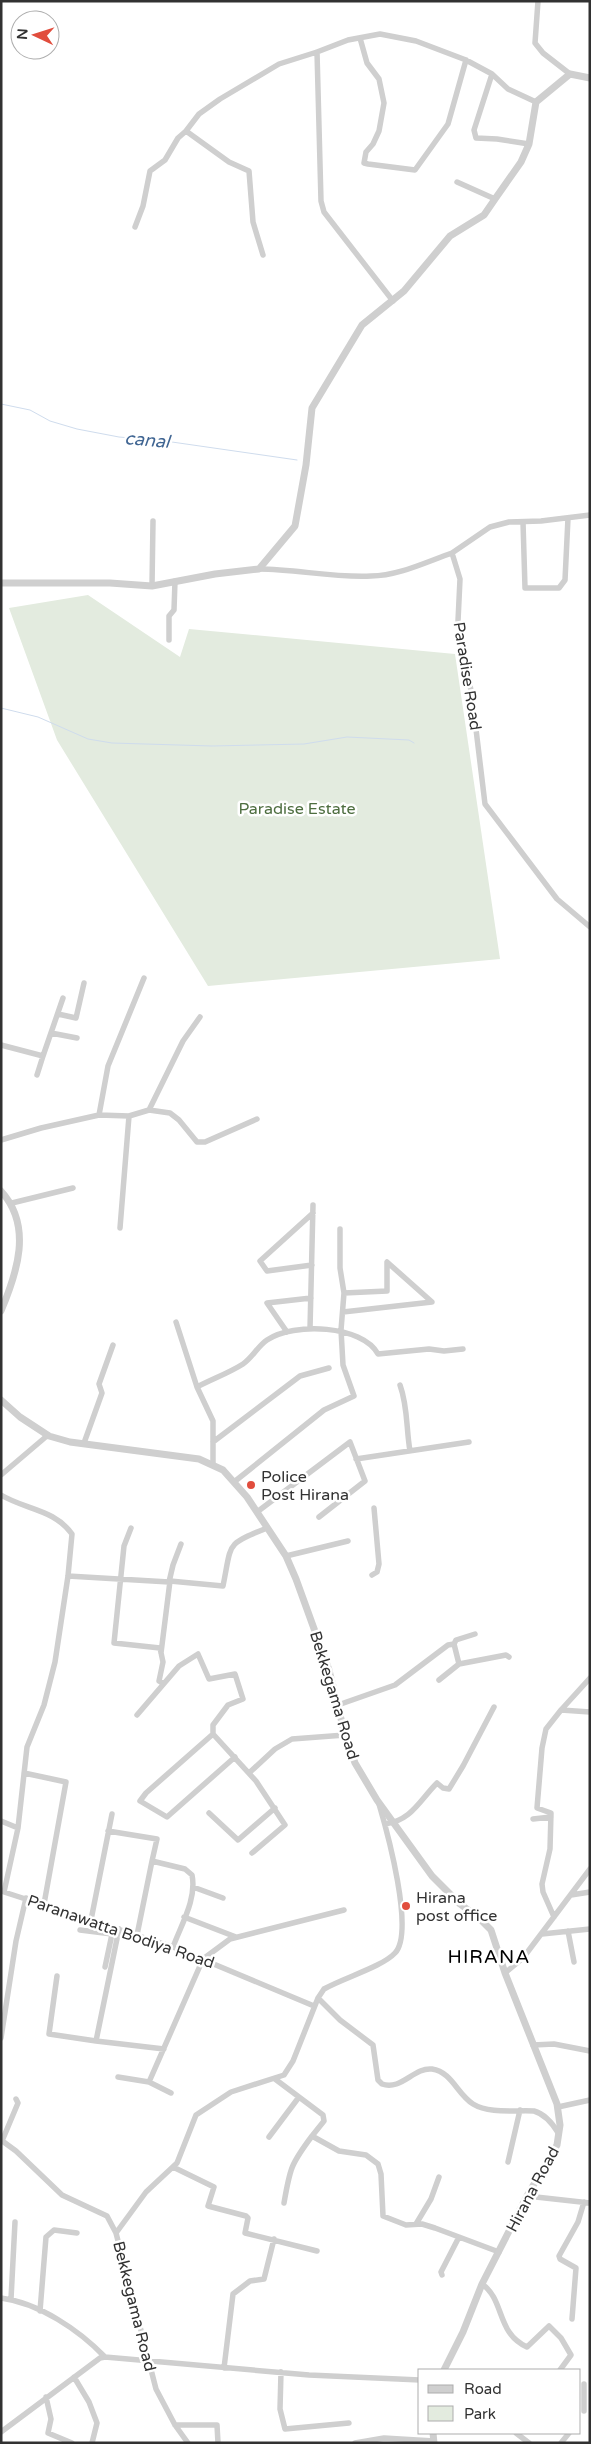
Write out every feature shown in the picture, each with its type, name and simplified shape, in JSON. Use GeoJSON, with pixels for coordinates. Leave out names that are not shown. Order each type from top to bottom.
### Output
{"type":"FeatureCollection","features":[{"type":"Feature","properties":{"kind":"street"},"geometry":{"type":"LineString","coordinates":[[538,1],[535,43],[543,53],[570,74],[590,78]]}},
{"type":"Feature","properties":{"kind":"street"},"geometry":{"type":"LineString","coordinates":[[135,227],[143,206],[150,171],[166,160],[178,138],[200,114],[220,99],[279,64],[348,40],[380,34],[416,41],[466,60],[492,74],[508,89],[536,102]]}},
{"type":"Feature","properties":{"kind":"street"},"geometry":{"type":"LineString","coordinates":[[360,38],[367,63],[379,79],[384,103],[379,131],[373,144],[366,152],[364,163],[368,164],[415,170],[448,124],[466,60]]}},
{"type":"Feature","properties":{"kind":"street"},"geometry":{"type":"LineString","coordinates":[[317,52],[321,201],[324,212],[393,301]]}},
{"type":"Feature","properties":{"kind":"street"},"geometry":{"type":"LineString","coordinates":[[492,74],[474,130],[476,138],[529,144]]}},
{"type":"Feature","properties":{"kind":"street"},"geometry":{"type":"LineString","coordinates":[[259,569],[295,526],[306,465],[312,408],[362,325],[404,291],[450,236],[484,215],[521,162],[529,144],[536,102],[570,74]]}},
{"type":"Feature","properties":{"kind":"street"},"geometry":{"type":"LineString","coordinates":[[186,130],[229,162],[249,171],[253,222],[263,255]]}},
{"type":"Feature","properties":{"kind":"street"},"geometry":{"type":"LineString","coordinates":[[457,182],[496,199]]}},
{"type":"Feature","properties":{"kind":"street"},"geometry":{"type":"LineString","coordinates":[[1,583],[110,583],[152,586],[259,569],[372,576],[395,572],[452,553],[490,527],[509,522],[590,515]]}},
{"type":"Feature","properties":{"kind":"street"},"geometry":{"type":"LineString","coordinates":[[523,522],[525,588],[559,588],[564,580],[568,518]]}},
{"type":"Feature","properties":{"kind":"street"},"geometry":{"type":"LineString","coordinates":[[152,586],[153,521]]}},
{"type":"Feature","properties":{"kind":"street","name":"Paradise Road"},"geometry":{"type":"LineString","coordinates":[[452,553],[460,579],[458,622],[472,696],[485,804],[557,899],[590,927]]}},
{"type":"Feature","properties":{"kind":"street"},"geometry":{"type":"LineString","coordinates":[[168,640],[169,616],[174,610],[175,581]]}},
{"type":"Feature","properties":{"kind":"street"},"geometry":{"type":"LineString","coordinates":[[98,1115],[108,1066],[144,978]]}},
{"type":"Feature","properties":{"kind":"street"},"geometry":{"type":"LineString","coordinates":[[58,1014],[76,1018],[84,984]]}},
{"type":"Feature","properties":{"kind":"street"},"geometry":{"type":"LineString","coordinates":[[38,1075],[63,998]]}},
{"type":"Feature","properties":{"kind":"street"},"geometry":{"type":"LineString","coordinates":[[149,1110],[183,1041],[200,1016]]}},
{"type":"Feature","properties":{"kind":"street"},"geometry":{"type":"LineString","coordinates":[[52,1033],[77,1038]]}},
{"type":"Feature","properties":{"kind":"street"},"geometry":{"type":"LineString","coordinates":[[1,1045],[43,1056]]}},
{"type":"Feature","properties":{"kind":"street"},"geometry":{"type":"LineString","coordinates":[[1,1140],[41,1128],[98,1115],[129,1116],[149,1110],[170,1113],[180,1120],[197,1142],[206,1142],[257,1119]]}},
{"type":"Feature","properties":{"kind":"street"},"geometry":{"type":"LineString","coordinates":[[120,1228],[129,1116]]}},
{"type":"Feature","properties":{"kind":"street"},"geometry":{"type":"LineString","coordinates":[[12,1203],[73,1188]]}},
{"type":"Feature","properties":{"kind":"street"},"geometry":{"type":"LineString","coordinates":[[1,1192],[12,1203],[21,1231],[19,1257],[1,1311]]}},
{"type":"Feature","properties":{"kind":"street"},"geometry":{"type":"LineString","coordinates":[[310,1329],[313,1205]]}},
{"type":"Feature","properties":{"kind":"street"},"geometry":{"type":"LineString","coordinates":[[312,1265],[267,1272],[260,1261],[313,1213]]}},
{"type":"Feature","properties":{"kind":"street"},"geometry":{"type":"LineString","coordinates":[[234,1482],[324,1410],[354,1396],[343,1365],[341,1330],[344,1293],[340,1268],[340,1230]]}},
{"type":"Feature","properties":{"kind":"street"},"geometry":{"type":"LineString","coordinates":[[343,1312],[432,1302],[387,1262],[387,1291],[344,1293]]}},
{"type":"Feature","properties":{"kind":"street"},"geometry":{"type":"LineString","coordinates":[[287,1332],[267,1304],[311,1298]]}},
{"type":"Feature","properties":{"kind":"street"},"geometry":{"type":"LineString","coordinates":[[176,1322],[197,1387],[213,1421],[213,1465]]}},
{"type":"Feature","properties":{"kind":"street"},"geometry":{"type":"LineString","coordinates":[[197,1387],[244,1364],[268,1340],[287,1332],[310,1329],[341,1330],[373,1345],[378,1354],[429,1348],[444,1351],[462,1350]]}},
{"type":"Feature","properties":{"kind":"street"},"geometry":{"type":"LineString","coordinates":[[84,1443],[102,1393],[99,1384],[113,1345]]}},
{"type":"Feature","properties":{"kind":"street"},"geometry":{"type":"LineString","coordinates":[[213,1442],[300,1376],[329,1368]]}},
{"type":"Feature","properties":{"kind":"street"},"geometry":{"type":"LineString","coordinates":[[400,1385],[406,1402],[410,1451]]}},
{"type":"Feature","properties":{"kind":"street","name":"Bekkegama Road"},"geometry":{"type":"LineString","coordinates":[[1,1400],[20,1417],[48,1435],[84,1443],[199,1458],[222,1470],[234,1482],[257,1512],[286,1556],[296,1579],[329,1670],[345,1735],[355,1763],[377,1800],[397,1870],[402,1935],[396,1953],[385,1961],[324,1989],[314,2006],[293,2061],[284,2075],[231,2092],[196,2115],[185,2145],[173,2168],[146,2192],[116,2233],[156,2388],[175,2425],[188,2443]]}},
{"type":"Feature","properties":{"kind":"street"},"geometry":{"type":"LineString","coordinates":[[1,1475],[48,1435]]}},
{"type":"Feature","properties":{"kind":"street"},"geometry":{"type":"LineString","coordinates":[[257,1512],[350,1442],[364,1481],[318,1517]]}},
{"type":"Feature","properties":{"kind":"street"},"geometry":{"type":"LineString","coordinates":[[356,1458],[469,1442]]}},
{"type":"Feature","properties":{"kind":"street","name":"Paranawatta Bodiya Road"},"geometry":{"type":"LineString","coordinates":[[1,1495],[18,1503],[48,1512],[65,1524],[72,1534],[68,1576],[55,1662],[44,1705],[27,1747],[18,1828],[3,1891],[203,1958],[314,2006]]}},
{"type":"Feature","properties":{"kind":"street"},"geometry":{"type":"LineString","coordinates":[[372,1575],[377,1572],[379,1564],[374,1508]]}},
{"type":"Feature","properties":{"kind":"street"},"geometry":{"type":"LineString","coordinates":[[131,1528],[124,1546],[114,1643],[160,1648],[163,1662],[159,1681],[163,1683]]}},
{"type":"Feature","properties":{"kind":"street"},"geometry":{"type":"LineString","coordinates":[[68,1576],[170,1581],[223,1586],[231,1546],[238,1540],[267,1528]]}},
{"type":"Feature","properties":{"kind":"street"},"geometry":{"type":"LineString","coordinates":[[286,1556],[348,1541]]}},
{"type":"Feature","properties":{"kind":"street"},"geometry":{"type":"LineString","coordinates":[[161,1653],[172,1566],[181,1544]]}},
{"type":"Feature","properties":{"kind":"street"},"geometry":{"type":"LineString","coordinates":[[338,1705],[395,1685],[448,1645],[454,1644],[456,1640],[475,1634]]}},
{"type":"Feature","properties":{"kind":"street"},"geometry":{"type":"LineString","coordinates":[[454,1644],[459,1664]]}},
{"type":"Feature","properties":{"kind":"street"},"geometry":{"type":"LineString","coordinates":[[137,1715],[179,1666],[198,1654],[209,1679],[235,1674],[243,1700],[228,1705],[213,1726],[214,1734],[249,1773],[285,1825],[252,1853]]}},
{"type":"Feature","properties":{"kind":"street"},"geometry":{"type":"LineString","coordinates":[[438,1680],[459,1664],[506,1655],[509,1657]]}},
{"type":"Feature","properties":{"kind":"street"},"geometry":{"type":"LineString","coordinates":[[554,1917],[543,1892],[542,1884],[550,1849],[551,1813],[537,1808],[542,1748],[546,1730],[590,1678]]}},
{"type":"Feature","properties":{"kind":"street"},"geometry":{"type":"LineString","coordinates":[[385,1824],[400,1822],[437,1783],[443,1788],[449,1789],[494,1707]]}},
{"type":"Feature","properties":{"kind":"street"},"geometry":{"type":"LineString","coordinates":[[561,1710],[590,1712]]}},
{"type":"Feature","properties":{"kind":"street"},"geometry":{"type":"LineString","coordinates":[[214,1734],[140,1801],[167,1817],[235,1757]]}},
{"type":"Feature","properties":{"kind":"street"},"geometry":{"type":"LineString","coordinates":[[249,1773],[275,1749],[292,1739],[345,1735]]}},
{"type":"Feature","properties":{"kind":"street"},"geometry":{"type":"LineString","coordinates":[[24,1774],[66,1782],[44,1904]]}},
{"type":"Feature","properties":{"kind":"street"},"geometry":{"type":"LineString","coordinates":[[377,1800],[432,1876],[460,1904],[491,1930],[504,1973],[558,2107],[559,2134]]}},
{"type":"Feature","properties":{"kind":"street"},"geometry":{"type":"LineString","coordinates":[[210,1813],[238,1840],[275,1808]]}},
{"type":"Feature","properties":{"kind":"street"},"geometry":{"type":"LineString","coordinates":[[91,1920],[112,1814]]}},
{"type":"Feature","properties":{"kind":"street"},"geometry":{"type":"LineString","coordinates":[[533,1820],[551,1817]]}},
{"type":"Feature","properties":{"kind":"street"},"geometry":{"type":"LineString","coordinates":[[1,1821],[18,1828]]}},
{"type":"Feature","properties":{"kind":"street"},"geometry":{"type":"LineString","coordinates":[[108,1830],[157,1839],[137,1935]]}},
{"type":"Feature","properties":{"kind":"street"},"geometry":{"type":"LineString","coordinates":[[152,1862],[185,1869],[192,1875],[193,1886],[173,1947]]}},
{"type":"Feature","properties":{"kind":"street"},"geometry":{"type":"LineString","coordinates":[[504,1973],[523,1958],[590,1868]]}},
{"type":"Feature","properties":{"kind":"street"},"geometry":{"type":"LineString","coordinates":[[193,1886],[223,1898]]}},
{"type":"Feature","properties":{"kind":"street"},"geometry":{"type":"LineString","coordinates":[[571,1895],[590,1892]]}},
{"type":"Feature","properties":{"kind":"street"},"geometry":{"type":"LineString","coordinates":[[1,2038],[16,1941],[26,1898]]}},
{"type":"Feature","properties":{"kind":"street"},"geometry":{"type":"LineString","coordinates":[[149,2082],[203,1958],[236,1937],[344,1910]]}},
{"type":"Feature","properties":{"kind":"street"},"geometry":{"type":"LineString","coordinates":[[184,1918],[236,1937]]}},
{"type":"Feature","properties":{"kind":"street"},"geometry":{"type":"LineString","coordinates":[[105,1967],[112,1934],[119,1929]]}},
{"type":"Feature","properties":{"kind":"street"},"geometry":{"type":"LineString","coordinates":[[96,2041],[119,1929]]}},
{"type":"Feature","properties":{"kind":"street"},"geometry":{"type":"LineString","coordinates":[[542,1934],[590,1929]]}},
{"type":"Feature","properties":{"kind":"street"},"geometry":{"type":"LineString","coordinates":[[80,1930],[112,1934]]}},
{"type":"Feature","properties":{"kind":"street"},"geometry":{"type":"LineString","coordinates":[[568,1931],[574,1962]]}},
{"type":"Feature","properties":{"kind":"street"},"geometry":{"type":"LineString","coordinates":[[57,1976],[49,2034],[164,2049]]}},
{"type":"Feature","properties":{"kind":"street","name":"Hirana Road"},"geometry":{"type":"LineString","coordinates":[[318,1998],[340,2020],[373,2045],[378,2080],[382,2084],[395,2085],[430,2069],[441,2071],[472,2103],[486,2109],[520,2110],[540,2113],[554,2125],[559,2134],[557,2145],[527,2196],[482,2284],[463,2332],[444,2369]]}},
{"type":"Feature","properties":{"kind":"street"},"geometry":{"type":"LineString","coordinates":[[533,2045],[554,2044],[590,2051]]}},
{"type":"Feature","properties":{"kind":"street"},"geometry":{"type":"LineString","coordinates":[[118,2077],[149,2082],[171,2093]]}},
{"type":"Feature","properties":{"kind":"street"},"geometry":{"type":"LineString","coordinates":[[275,2079],[324,2118],[292,2165],[284,2203]]}},
{"type":"Feature","properties":{"kind":"street"},"geometry":{"type":"LineString","coordinates":[[269,2137],[300,2097]]}},
{"type":"Feature","properties":{"kind":"street"},"geometry":{"type":"LineString","coordinates":[[16,2099],[18,2103],[2,2140],[62,2194],[107,2216],[116,2233]]}},
{"type":"Feature","properties":{"kind":"street"},"geometry":{"type":"LineString","coordinates":[[558,2107],[590,2100]]}},
{"type":"Feature","properties":{"kind":"street"},"geometry":{"type":"LineString","coordinates":[[508,2162],[520,2110]]}},
{"type":"Feature","properties":{"kind":"street"},"geometry":{"type":"LineString","coordinates":[[312,2136],[339,2151],[366,2155],[378,2164],[381,2174],[383,2216],[406,2225],[416,2224],[499,2252]]}},
{"type":"Feature","properties":{"kind":"street"},"geometry":{"type":"LineString","coordinates":[[173,2168],[214,2187],[208,2206],[246,2216],[248,2218],[245,2233],[317,2251]]}},
{"type":"Feature","properties":{"kind":"street"},"geometry":{"type":"LineString","coordinates":[[416,2224],[431,2199],[439,2177]]}},
{"type":"Feature","properties":{"kind":"street"},"geometry":{"type":"LineString","coordinates":[[527,2196],[587,2203],[559,2256],[560,2259],[576,2268],[572,2319]]}},
{"type":"Feature","properties":{"kind":"street"},"geometry":{"type":"LineString","coordinates":[[11,2299],[15,2222]]}},
{"type":"Feature","properties":{"kind":"street"},"geometry":{"type":"LineString","coordinates":[[40,2310],[46,2237],[54,2230],[77,2233]]}},
{"type":"Feature","properties":{"kind":"street"},"geometry":{"type":"LineString","coordinates":[[442,2275],[440,2272],[459,2238]]}},
{"type":"Feature","properties":{"kind":"street"},"geometry":{"type":"LineString","coordinates":[[224,2368],[233,2294],[250,2281],[264,2279],[274,2239]]}},
{"type":"Feature","properties":{"kind":"street"},"geometry":{"type":"LineString","coordinates":[[482,2284],[491,2292],[508,2332],[527,2347],[554,2320]]}},
{"type":"Feature","properties":{"kind":"street"},"geometry":{"type":"LineString","coordinates":[[1,2298],[11,2299],[40,2310],[62,2323],[105,2357],[224,2368],[418,2380]]}},
{"type":"Feature","properties":{"kind":"street"},"geometry":{"type":"LineString","coordinates":[[549,2326],[571,2352],[570,2359],[561,2369]]}},
{"type":"Feature","properties":{"kind":"street"},"geometry":{"type":"LineString","coordinates":[[2,2430],[74,2377],[105,2357]]}},
{"type":"Feature","properties":{"kind":"street"},"geometry":{"type":"LineString","coordinates":[[280,2372],[280,2409],[284,2429],[349,2423]]}},
{"type":"Feature","properties":{"kind":"street"},"geometry":{"type":"LineString","coordinates":[[74,2377],[89,2402],[97,2423],[92,2443]]}},
{"type":"Feature","properties":{"kind":"street"},"geometry":{"type":"LineString","coordinates":[[584,2384],[582,2397],[584,2411]]}},
{"type":"Feature","properties":{"kind":"street"},"geometry":{"type":"LineString","coordinates":[[46,2397],[52,2419],[48,2433],[72,2443]]}},
{"type":"Feature","properties":{"kind":"street"},"geometry":{"type":"LineString","coordinates":[[175,2425],[218,2425],[218,2443]]}},
{"type":"Feature","properties":{"kind":"street"},"geometry":{"type":"LineString","coordinates":[[520,2434],[529,2443]]}},
{"type":"Feature","properties":{"kind":"street"},"geometry":{"type":"LineString","coordinates":[[355,2443],[384,2438],[434,2439]]}},
{"type":"Feature","properties":{"kind":"green space","name":"Paradise Estate"},"geometry":{"type":"Polygon","coordinates":[[[88,595],[180,657],[189,629],[455,654],[500,959],[208,986],[57,740],[9,608],[88,595]]]}},
{"type":"Feature","properties":{"kind":"waterway","name":"canal"},"geometry":{"type":"LineString","coordinates":[[1,404],[30,410],[50,421],[77,429],[119,437],[165,441],[297,460]]}},
{"type":"Feature","properties":{"kind":"waterway"},"geometry":{"type":"LineString","coordinates":[[1,708],[38,717],[88,739],[112,743],[212,746],[304,744],[347,737],[409,740],[414,743]]}},
{"type":"Feature","properties":{"kind":"place","name":"Police Post Hirana"},"geometry":{"type":"Point","coordinates":[251,1485]}},
{"type":"Feature","properties":{"kind":"place","name":"Hirana post office"},"geometry":{"type":"Point","coordinates":[406,1906]}},
{"type":"Feature","properties":{"kind":"district","name":"HIRANA"},"geometry":{"type":"Point","coordinates":[489,1956]}}]}
